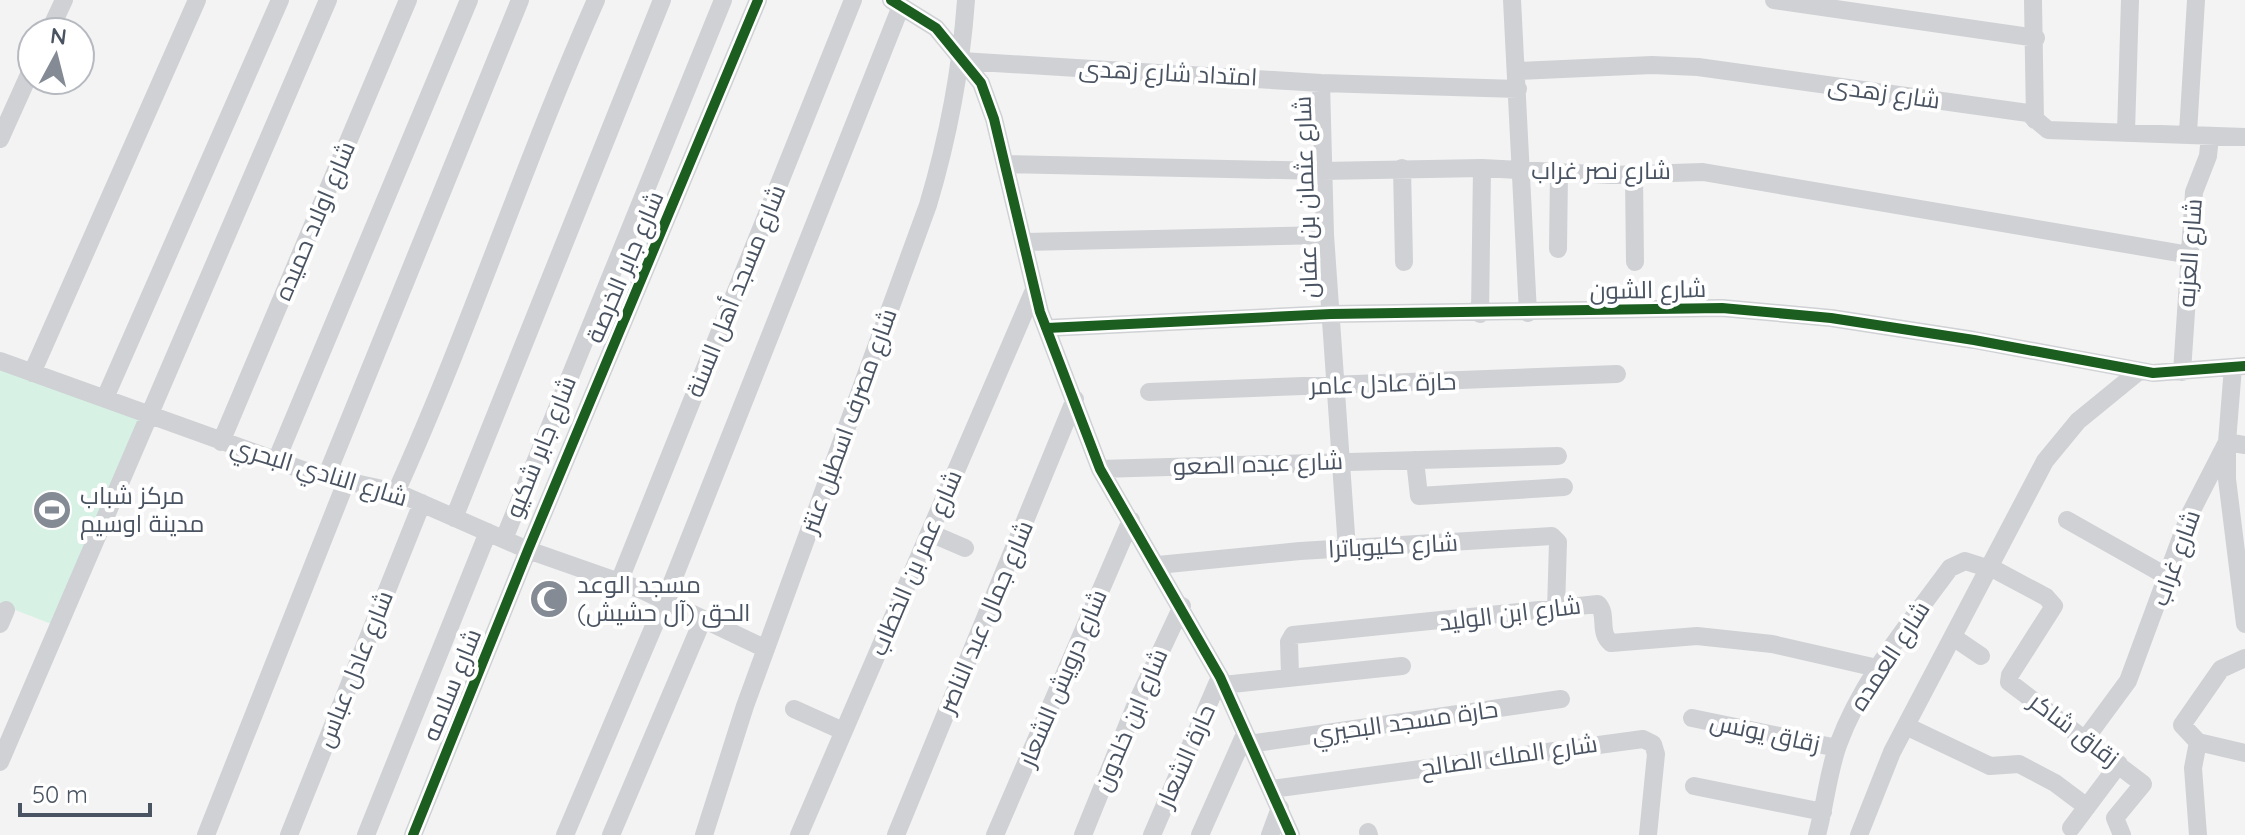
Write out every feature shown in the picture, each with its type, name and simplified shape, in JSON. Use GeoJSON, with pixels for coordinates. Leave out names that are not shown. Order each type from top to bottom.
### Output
{"type":"FeatureCollection","features":[{"type":"Feature","properties":{"kind":"street"},"geometry":{"type":"LineString","coordinates":[[32,373],[197,0]]}},
{"type":"Feature","properties":{"kind":"street"},"geometry":{"type":"LineString","coordinates":[[105,398],[280,0]]}},
{"type":"Feature","properties":{"kind":"street"},"geometry":{"type":"LineString","coordinates":[[0,762],[151,418],[328,0]]}},
{"type":"Feature","properties":{"kind":"street","name":"شارع اولاد حميده"},"geometry":{"type":"LineString","coordinates":[[221,442],[408,0]]}},
{"type":"Feature","properties":{"kind":"street"},"geometry":{"type":"LineString","coordinates":[[276,461],[469,0]]}},
{"type":"Feature","properties":{"kind":"street"},"geometry":{"type":"LineString","coordinates":[[326,477],[520,0]]}},
{"type":"Feature","properties":{"kind":"street"},"geometry":{"type":"LineString","coordinates":[[396,492],[421,438],[549,107],[596,0]]}},
{"type":"Feature","properties":{"kind":"street"},"geometry":{"type":"LineString","coordinates":[[454,518],[662,0]]}},
{"type":"Feature","properties":{"kind":"street","name":"شارع جابر شكيو"},"geometry":{"type":"LineString","coordinates":[[366,835],[723,0]]}},
{"type":"Feature","properties":{"kind":"street","name":"شارع جابر الخرصة"},"geometry":{"type":"LineString","coordinates":[[528,550],[758,0]]}},
{"type":"Feature","properties":{"kind":"street","name":"شارع مسجد أهل السنة"},"geometry":{"type":"LineString","coordinates":[[619,582],[853,0]]}},
{"type":"Feature","properties":{"kind":"street","name":"شارع مصرف اسطبل عنتر"},"geometry":{"type":"LineString","coordinates":[[704,835],[766,649],[928,205],[942,159],[962,61],[966,0]]}},
{"type":"Feature","properties":{"kind":"street"},"geometry":{"type":"LineString","coordinates":[[1495,0],[1512,0],[1528,313]]}},
{"type":"Feature","properties":{"kind":"street"},"geometry":{"type":"LineString","coordinates":[[1774,0],[2036,38]]}},
{"type":"Feature","properties":{"kind":"street"},"geometry":{"type":"LineString","coordinates":[[2033,0],[2035,120]]}},
{"type":"Feature","properties":{"kind":"street"},"geometry":{"type":"LineString","coordinates":[[2126,132],[2130,0]]}},
{"type":"Feature","properties":{"kind":"street"},"geometry":{"type":"LineString","coordinates":[[2188,133],[2196,0]]}},
{"type":"Feature","properties":{"kind":"street"},"geometry":{"type":"LineString","coordinates":[[565,835],[665,600],[896,3],[936,28],[981,83],[1006,164],[1034,290],[1100,469],[1182,606],[1222,681],[1291,835]]}},
{"type":"Feature","properties":{"kind":"street","name":"امتداد شارع زهدى"},"geometry":{"type":"LineString","coordinates":[[962,61],[1321,83],[1518,80]]}},
{"type":"Feature","properties":{"kind":"street","name":"شارع زهدى"},"geometry":{"type":"LineString","coordinates":[[1518,80],[1652,65],[1698,67],[2028,113],[2048,130],[2245,137]]}},
{"type":"Feature","properties":{"kind":"street","name":"شارع عثمان بن عفان"},"geometry":{"type":"LineString","coordinates":[[1321,83],[1325,235],[1338,386],[1347,549]]}},
{"type":"Feature","properties":{"kind":"street"},"geometry":{"type":"LineString","coordinates":[[0,139],[19,96]]}},
{"type":"Feature","properties":{"kind":"street","name":"شارع العزبه"},"geometry":{"type":"LineString","coordinates":[[2182,372],[2194,192],[2208,156],[2210,136]]}},
{"type":"Feature","properties":{"kind":"street","name":"شارع نصر غراب"},"geometry":{"type":"LineString","coordinates":[[1006,164],[1322,171],[1482,168],[1634,175],[1683,171],[1724,174],[2190,255]]}},
{"type":"Feature","properties":{"kind":"street"},"geometry":{"type":"LineString","coordinates":[[1402,168],[1404,262]]}},
{"type":"Feature","properties":{"kind":"street"},"geometry":{"type":"LineString","coordinates":[[1480,314],[1482,168]]}},
{"type":"Feature","properties":{"kind":"street"},"geometry":{"type":"LineString","coordinates":[[1558,249],[1559,173]]}},
{"type":"Feature","properties":{"kind":"street"},"geometry":{"type":"LineString","coordinates":[[1634,175],[1635,262]]}},
{"type":"Feature","properties":{"kind":"street"},"geometry":{"type":"LineString","coordinates":[[1025,242],[1325,235]]}},
{"type":"Feature","properties":{"kind":"street","name":"شارع عمر بن الخطاب"},"geometry":{"type":"LineString","coordinates":[[799,835],[1034,290]]}},
{"type":"Feature","properties":{"kind":"street","name":"شارع الشون"},"geometry":{"type":"LineString","coordinates":[[1047,328],[1331,314],[1480,314],[1697,307],[1795,314],[1989,342],[2138,372],[2239,367]]}},
{"type":"Feature","properties":{"kind":"street","name":"شارع النادي البحري"},"geometry":{"type":"LineString","coordinates":[[0,361],[276,461],[326,477],[396,492],[528,550],[665,600],[766,649]]}},
{"type":"Feature","properties":{"kind":"street","name":"شارع غراب"},"geometry":{"type":"LineString","coordinates":[[2086,738],[2128,681],[2189,516],[2236,444],[2239,367]]}},
{"type":"Feature","properties":{"kind":"street","name":"شارع العمده"},"geometry":{"type":"LineString","coordinates":[[1859,835],[1906,726],[1988,567],[2056,445],[2097,403],[2138,372]]}},
{"type":"Feature","properties":{"kind":"street","name":"حارة عادل عامر"},"geometry":{"type":"LineString","coordinates":[[1149,392],[1617,374]]}},
{"type":"Feature","properties":{"kind":"street","name":"شارع جمال عبد الناصر"},"geometry":{"type":"LineString","coordinates":[[896,835],[1075,399]]}},
{"type":"Feature","properties":{"kind":"street"},"geometry":{"type":"LineString","coordinates":[[2236,444],[2227,479],[2245,624]]}},
{"type":"Feature","properties":{"kind":"street","name":"شارع عبده الصعو"},"geometry":{"type":"LineString","coordinates":[[1100,469],[1558,456]]}},
{"type":"Feature","properties":{"kind":"street"},"geometry":{"type":"LineString","coordinates":[[1415,460],[1419,496],[1564,487]]}},
{"type":"Feature","properties":{"kind":"street"},"geometry":{"type":"LineString","coordinates":[[206,835],[346,482]]}},
{"type":"Feature","properties":{"kind":"street","name":"شارع عادل عباس"},"geometry":{"type":"LineString","coordinates":[[289,835],[422,503]]}},
{"type":"Feature","properties":{"kind":"street","name":"شارع درويش الشعار"},"geometry":{"type":"LineString","coordinates":[[995,835],[1131,520]]}},
{"type":"Feature","properties":{"kind":"street"},"geometry":{"type":"LineString","coordinates":[[2067,520],[2168,577]]}},
{"type":"Feature","properties":{"kind":"street"},"geometry":{"type":"LineString","coordinates":[[930,533],[965,548]]}},
{"type":"Feature","properties":{"kind":"street","name":"شارع كليوباترا"},"geometry":{"type":"LineString","coordinates":[[1158,565],[1552,536],[1558,542],[1556,609]]}},
{"type":"Feature","properties":{"kind":"street","name":"شارع سلامه"},"geometry":{"type":"LineString","coordinates":[[413,835],[528,550]]}},
{"type":"Feature","properties":{"kind":"street","name":"شارع العمده"},"geometry":{"type":"LineString","coordinates":[[1817,835],[1837,748],[1861,693],[1950,568],[1965,561],[1988,567]]}},
{"type":"Feature","properties":{"kind":"street","name":"زقاق شاكر"},"geometry":{"type":"LineString","coordinates":[[1988,567],[2046,597],[2054,606],[2010,675],[2009,682],[2086,738],[2143,786],[2115,818],[2122,835]]}},
{"type":"Feature","properties":{"kind":"street","name":"شارع ابن الوليد"},"geometry":{"type":"LineString","coordinates":[[1290,675],[1289,642],[1293,635],[1600,604],[1604,634],[1611,643],[1697,636],[1795,648],[1877,668]]}},
{"type":"Feature","properties":{"kind":"street","name":"شارع ابن خلدون"},"geometry":{"type":"LineString","coordinates":[[1083,835],[1142,692],[1182,606]]}},
{"type":"Feature","properties":{"kind":"street"},"geometry":{"type":"LineString","coordinates":[[611,835],[703,619]]}},
{"type":"Feature","properties":{"kind":"street"},"geometry":{"type":"LineString","coordinates":[[1953,637],[1981,656]]}},
{"type":"Feature","properties":{"kind":"street"},"geometry":{"type":"LineString","coordinates":[[2245,658],[2221,669],[2182,725],[2198,742],[2245,753]]}},
{"type":"Feature","properties":{"kind":"street"},"geometry":{"type":"LineString","coordinates":[[1222,681],[1402,666]]}},
{"type":"Feature","properties":{"kind":"street","name":"حارة الشعار"},"geometry":{"type":"LineString","coordinates":[[1152,835],[1222,681]]}},
{"type":"Feature","properties":{"kind":"street","name":"حارة مسجد البحيري"},"geometry":{"type":"LineString","coordinates":[[1247,739],[1561,699]]}},
{"type":"Feature","properties":{"kind":"street"},"geometry":{"type":"LineString","coordinates":[[794,709],[843,731]]}},
{"type":"Feature","properties":{"kind":"street","name":"زقاق يونس"},"geometry":{"type":"LineString","coordinates":[[1692,718],[1837,748]]}},
{"type":"Feature","properties":{"kind":"street"},"geometry":{"type":"LineString","coordinates":[[1906,726],[1994,767],[2019,764],[2055,783],[2087,807]]}},
{"type":"Feature","properties":{"kind":"street"},"geometry":{"type":"LineString","coordinates":[[1200,835],[1247,739]]}},
{"type":"Feature","properties":{"kind":"street","name":"شارع الملك الصالح"},"geometry":{"type":"LineString","coordinates":[[1272,789],[1643,739],[1653,744],[1656,754],[1648,835]]}},
{"type":"Feature","properties":{"kind":"street"},"geometry":{"type":"LineString","coordinates":[[2198,742],[2193,768],[2198,835]]}},
{"type":"Feature","properties":{"kind":"street"},"geometry":{"type":"LineString","coordinates":[[2071,828],[2119,764]]}},
{"type":"Feature","properties":{"kind":"street"},"geometry":{"type":"LineString","coordinates":[[1694,786],[1823,812]]}},
{"type":"Feature","properties":{"kind":"street"},"geometry":{"type":"LineString","coordinates":[[1270,835],[1280,808]]}},
{"type":"Feature","properties":{"kind":"green space","name":"مركز شباب مدينة اوسيم"},"geometry":{"type":"Polygon","coordinates":[[[0,363],[145,416],[54,625],[0,604],[0,363]]]}},
{"type":"Feature","properties":{"kind":"cycle path"},"geometry":{"type":"LineString","coordinates":[[413,835],[528,550],[758,0]]}},
{"type":"Feature","properties":{"kind":"cycle path"},"geometry":{"type":"LineString","coordinates":[[891,0],[936,28],[981,83],[994,119],[1040,312],[1100,469],[1220,677],[1291,835]]}},
{"type":"Feature","properties":{"kind":"cycle path"},"geometry":{"type":"LineString","coordinates":[[1047,328],[1331,314],[1722,308],[1831,318],[2153,373],[2245,366]]}},
{"type":"Feature","properties":{"kind":"place","name":"مركز شباب مدينة اوسيم"},"geometry":{"type":"Point","coordinates":[52,510]}},
{"type":"Feature","properties":{"kind":"place","name":"مسجد الوعد الحق (آل حشيش)"},"geometry":{"type":"Point","coordinates":[549,599]}}]}
